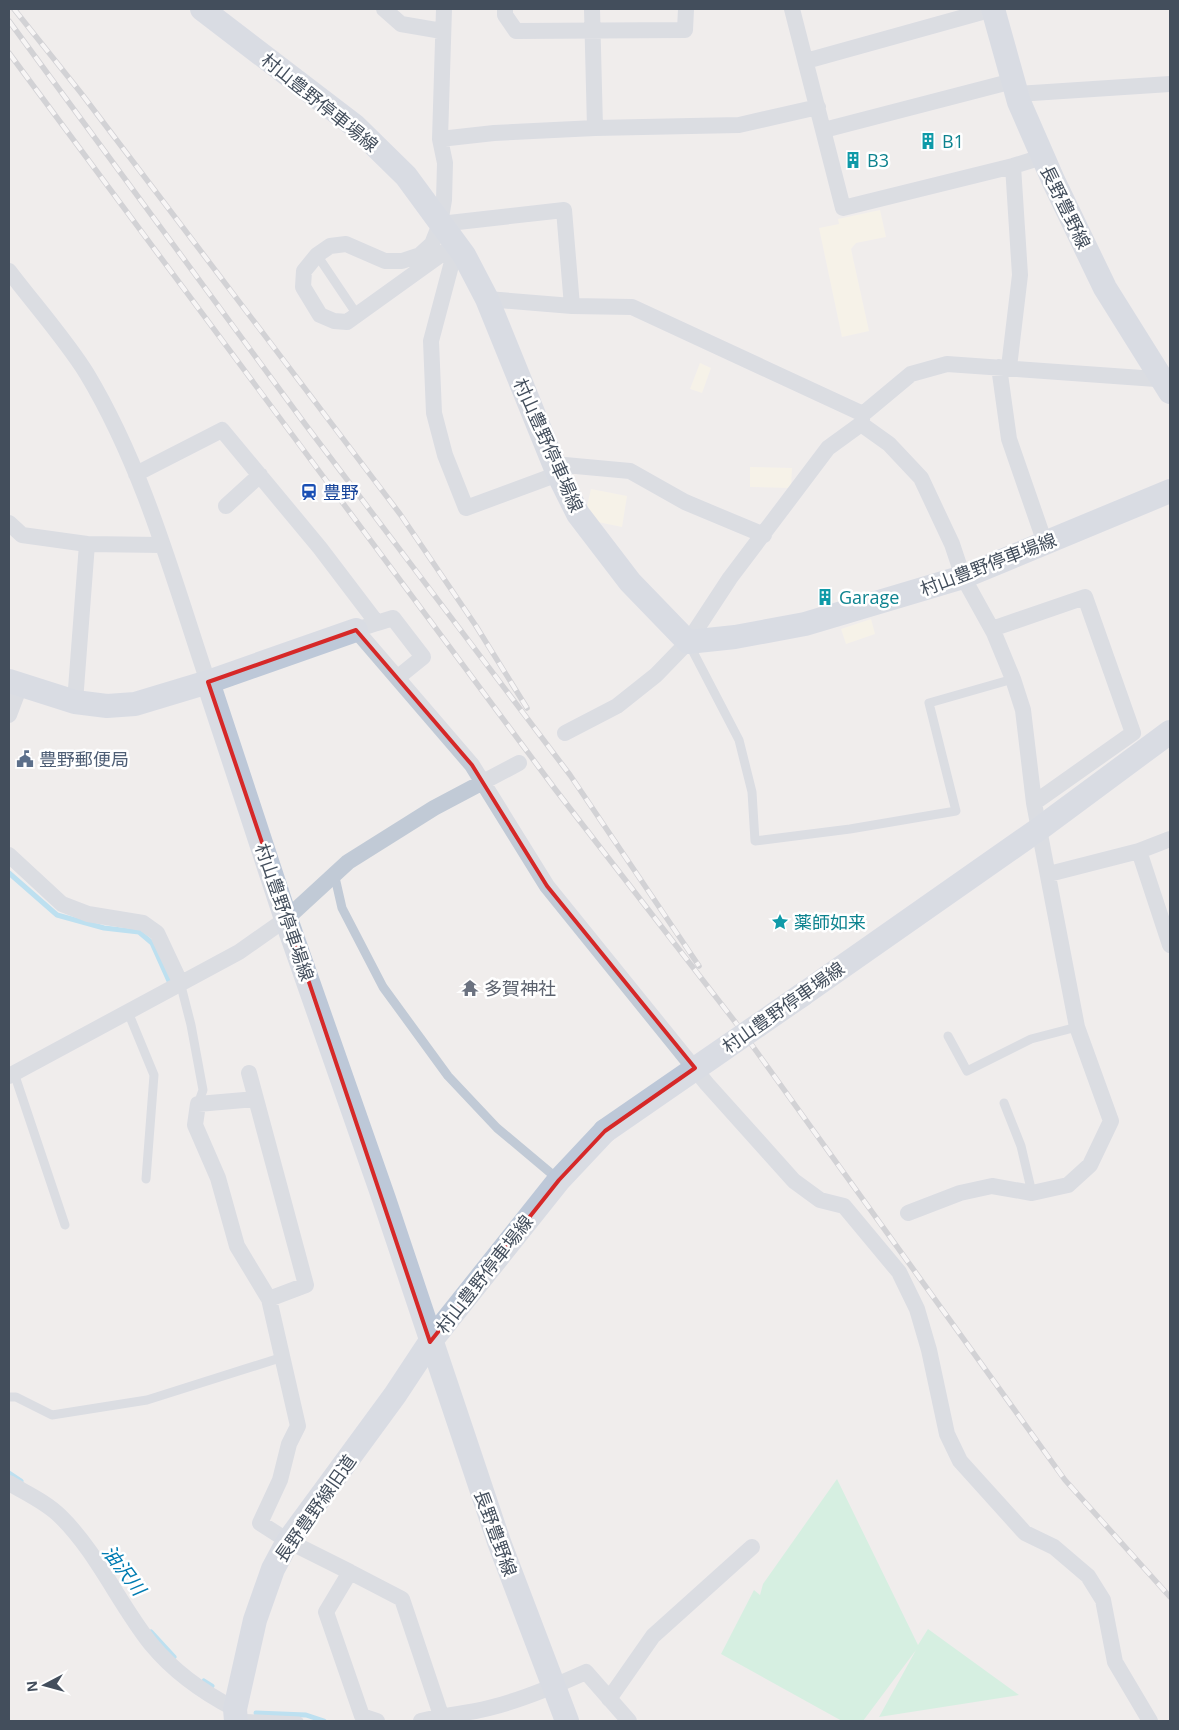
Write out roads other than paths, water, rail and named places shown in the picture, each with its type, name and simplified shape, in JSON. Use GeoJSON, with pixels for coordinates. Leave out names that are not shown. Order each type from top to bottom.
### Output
{"type":"FeatureCollection","features":[{"type":"Feature","properties":{"kind":"main road","name":"村山豊野停車場線"},"geometry":{"type":"LineString","coordinates":[[202,9],[355,126],[406,176],[440,224],[457,243],[487,299],[556,469],[578,514],[630,582],[688,642],[734,637],[805,624],[964,577],[1170,491]]}},
{"type":"Feature","properties":{"kind":"main road","name":"長野豊野線"},"geometry":{"type":"LineString","coordinates":[[993,9],[1015,88],[1042,157],[1105,288],[1168,384]]}},
{"type":"Feature","properties":{"kind":"main road"},"geometry":{"type":"LineString","coordinates":[[14,684],[75,702],[107,706],[135,704],[208,682],[367,626]]}},
{"type":"Feature","properties":{"kind":"main road","name":"村山豊野停車場線"},"geometry":{"type":"LineString","coordinates":[[208,682],[286,919],[384,1199],[430,1342]]}},
{"type":"Feature","properties":{"kind":"main road","name":"村山豊野停車場線"},"geometry":{"type":"LineString","coordinates":[[430,1342],[559,1180],[605,1131],[1039,829],[1170,732]]}},
{"type":"Feature","properties":{"kind":"main road","name":"長野豊野線"},"geometry":{"type":"LineString","coordinates":[[430,1342],[499,1542],[567,1721]]}},
{"type":"Feature","properties":{"kind":"main road","name":"長野豊野線旧道"},"geometry":{"type":"LineString","coordinates":[[236,1716],[255,1620],[273,1569],[288,1541],[395,1395],[430,1342]]}},
{"type":"Feature","properties":{"kind":"street"},"geometry":{"type":"LineString","coordinates":[[384,9],[401,24],[442,30]]}},
{"type":"Feature","properties":{"kind":"street"},"geometry":{"type":"LineString","coordinates":[[444,9],[440,139],[445,163],[444,200],[440,224],[432,244],[420,255],[402,261],[385,261],[346,244],[330,246],[317,255],[304,271],[303,288],[320,315],[334,321],[347,322],[358,316],[457,243]]}},
{"type":"Feature","properties":{"kind":"street"},"geometry":{"type":"LineString","coordinates":[[505,9],[505,15],[516,31],[685,30],[686,9]]}},
{"type":"Feature","properties":{"kind":"street"},"geometry":{"type":"LineString","coordinates":[[592,9],[595,128]]}},
{"type":"Feature","properties":{"kind":"street"},"geometry":{"type":"LineString","coordinates":[[792,9],[843,208],[1013,166],[1042,157]]}},
{"type":"Feature","properties":{"kind":"street"},"geometry":{"type":"LineString","coordinates":[[806,60],[993,9]]}},
{"type":"Feature","properties":{"kind":"street"},"geometry":{"type":"LineString","coordinates":[[824,130],[1015,88],[1170,84]]}},
{"type":"Feature","properties":{"kind":"street"},"geometry":{"type":"LineString","coordinates":[[440,139],[494,133],[595,128],[739,125],[818,107]]}},
{"type":"Feature","properties":{"kind":"street"},"geometry":{"type":"LineString","coordinates":[[1013,166],[1020,275],[1004,367],[1009,439],[1045,543]]}},
{"type":"Feature","properties":{"kind":"street"},"geometry":{"type":"LineString","coordinates":[[440,224],[564,210],[572,306]]}},
{"type":"Feature","properties":{"kind":"street"},"geometry":{"type":"LineString","coordinates":[[457,243],[431,341],[433,404],[445,454],[466,508],[556,469],[630,472],[685,502],[764,535]]}},
{"type":"Feature","properties":{"kind":"street"},"geometry":{"type":"LineString","coordinates":[[9,271],[14,286],[86,373],[116,427],[136,474],[208,682]]}},
{"type":"Feature","properties":{"kind":"street"},"geometry":{"type":"LineString","coordinates":[[487,299],[572,306],[632,307],[862,419],[922,478],[952,544],[964,577],[992,629],[1023,710],[1034,803],[1077,1028],[1111,1121],[1090,1166],[1068,1185],[1032,1193],[992,1186],[960,1193],[908,1213]]}},
{"type":"Feature","properties":{"kind":"street"},"geometry":{"type":"LineString","coordinates":[[565,733],[617,706],[656,675],[688,642],[730,578],[828,448],[911,374],[947,364],[1004,367],[1168,384]]}},
{"type":"Feature","properties":{"kind":"street"},"geometry":{"type":"LineString","coordinates":[[136,474],[222,430],[320,548],[397,678],[483,781],[547,886],[707,1084],[794,1181],[820,1200],[844,1206],[899,1272],[917,1309],[947,1434],[960,1461],[1025,1533],[1054,1546],[1088,1576],[1104,1600],[1115,1662],[1150,1721]]}},
{"type":"Feature","properties":{"kind":"street"},"geometry":{"type":"LineString","coordinates":[[226,506],[260,475]]}},
{"type":"Feature","properties":{"kind":"street"},"geometry":{"type":"LineString","coordinates":[[9,523],[22,535],[87,544],[161,545]]}},
{"type":"Feature","properties":{"kind":"street"},"geometry":{"type":"LineString","coordinates":[[75,702],[87,544]]}},
{"type":"Feature","properties":{"kind":"street"},"geometry":{"type":"LineString","coordinates":[[992,629],[1085,597],[1133,733],[1034,803]]}},
{"type":"Feature","properties":{"kind":"street"},"geometry":{"type":"LineString","coordinates":[[367,626],[393,618],[423,657],[397,678]]}},
{"type":"Feature","properties":{"kind":"street"},"geometry":{"type":"LineString","coordinates":[[9,715],[14,684]]}},
{"type":"Feature","properties":{"kind":"street"},"geometry":{"type":"LineString","coordinates":[[12,1074],[180,982],[239,952],[286,919],[348,862],[434,808],[519,763]]}},
{"type":"Feature","properties":{"kind":"street"},"geometry":{"type":"LineString","coordinates":[[1049,874],[1139,851],[1170,839]]}},
{"type":"Feature","properties":{"kind":"street"},"geometry":{"type":"LineString","coordinates":[[1139,851],[1170,944]]}},
{"type":"Feature","properties":{"kind":"street"},"geometry":{"type":"LineString","coordinates":[[9,856],[62,904],[88,914],[143,923],[157,933],[180,982]]}},
{"type":"Feature","properties":{"kind":"street"},"geometry":{"type":"LineString","coordinates":[[249,1073],[306,1285],[269,1299]]}},
{"type":"Feature","properties":{"kind":"street"},"geometry":{"type":"LineString","coordinates":[[256,1099],[198,1104],[194,1124],[218,1178],[237,1246],[269,1299],[298,1426],[289,1444],[280,1480],[260,1523],[288,1541],[402,1599],[442,1718]]}},
{"type":"Feature","properties":{"kind":"street"},"geometry":{"type":"LineString","coordinates":[[9,1483],[60,1516],[111,1582],[151,1644],[178,1672],[236,1716]]}},
{"type":"Feature","properties":{"kind":"street"},"geometry":{"type":"LineString","coordinates":[[609,1699],[653,1636],[697,1599],[752,1547]]}},
{"type":"Feature","properties":{"kind":"street"},"geometry":{"type":"LineString","coordinates":[[350,1572],[326,1612],[362,1716],[377,1721]]}},
{"type":"Feature","properties":{"kind":"street"},"geometry":{"type":"LineString","coordinates":[[421,1721],[489,1708],[553,1687],[586,1672],[629,1721]]}},
{"type":"Feature","properties":{"kind":"lane"},"geometry":{"type":"LineString","coordinates":[[317,255],[358,316]]}},
{"type":"Feature","properties":{"kind":"lane"},"geometry":{"type":"LineString","coordinates":[[688,642],[739,740],[752,792],[755,841],[850,829],[956,811],[929,702],[1013,680]]}},
{"type":"Feature","properties":{"kind":"lane"},"geometry":{"type":"LineString","coordinates":[[334,874],[342,908],[383,987],[448,1076],[497,1128],[559,1180]]}},
{"type":"Feature","properties":{"kind":"lane"},"geometry":{"type":"LineString","coordinates":[[180,982],[204,1090],[198,1104]]}},
{"type":"Feature","properties":{"kind":"lane"},"geometry":{"type":"LineString","coordinates":[[128,1012],[154,1075],[146,1179]]}},
{"type":"Feature","properties":{"kind":"lane"},"geometry":{"type":"LineString","coordinates":[[948,1036],[967,1071],[1031,1040],[1077,1028]]}},
{"type":"Feature","properties":{"kind":"lane"},"geometry":{"type":"LineString","coordinates":[[12,1074],[65,1224]]}},
{"type":"Feature","properties":{"kind":"lane"},"geometry":{"type":"LineString","coordinates":[[1004,1103],[1020,1146],[1032,1193]]}},
{"type":"Feature","properties":{"kind":"lane"},"geometry":{"type":"LineString","coordinates":[[9,1396],[16,1397],[52,1415],[147,1400],[282,1357]]}},
{"type":"Feature","properties":{"kind":"lane"},"geometry":{"type":"LineString","coordinates":[[236,1716],[300,1721]]}},
{"type":"Feature","properties":{"kind":"waterway"},"geometry":{"type":"LineString","coordinates":[[9,873],[57,915],[104,928],[139,932],[152,943],[169,981]]}},
{"type":"Feature","properties":{"kind":"waterway","name":"油沢川"},"geometry":{"type":"LineString","coordinates":[[9,1473],[21,1481]]}},
{"type":"Feature","properties":{"kind":"waterway","name":"油沢川"},"geometry":{"type":"LineString","coordinates":[[151,1632],[174,1657]]}},
{"type":"Feature","properties":{"kind":"waterway","name":"油沢川"},"geometry":{"type":"LineString","coordinates":[[204,1681],[212,1686]]}},
{"type":"Feature","properties":{"kind":"waterway","name":"油沢川"},"geometry":{"type":"LineString","coordinates":[[256,1713],[306,1715],[324,1721]]}},
{"type":"Feature","properties":{"kind":"railway"},"geometry":{"type":"LineString","coordinates":[[14,9],[81,93],[400,514],[476,626],[527,708]]}},
{"type":"Feature","properties":{"kind":"railway"},"geometry":{"type":"LineString","coordinates":[[9,21],[305,424],[570,775],[699,966]]}},
{"type":"Feature","properties":{"kind":"railway"},"geometry":{"type":"LineString","coordinates":[[9,53],[555,789],[736,1023],[1065,1480],[1170,1597]]}},
{"type":"Feature","properties":{"kind":"place","name":"B1"},"geometry":{"type":"Point","coordinates":[928,141]}},
{"type":"Feature","properties":{"kind":"place","name":"B3"},"geometry":{"type":"Point","coordinates":[853,160]}},
{"type":"Feature","properties":{"kind":"place","name":"豊野"},"geometry":{"type":"Point","coordinates":[309,492]}},
{"type":"Feature","properties":{"kind":"place","name":"Garage"},"geometry":{"type":"Point","coordinates":[825,597]}},
{"type":"Feature","properties":{"kind":"place","name":"豊野郵便局"},"geometry":{"type":"Point","coordinates":[25,759]}},
{"type":"Feature","properties":{"kind":"place","name":"薬師如来"},"geometry":{"type":"Point","coordinates":[780,922]}},
{"type":"Feature","properties":{"kind":"place","name":"多賀神社"},"geometry":{"type":"Point","coordinates":[470,988]}}]}
